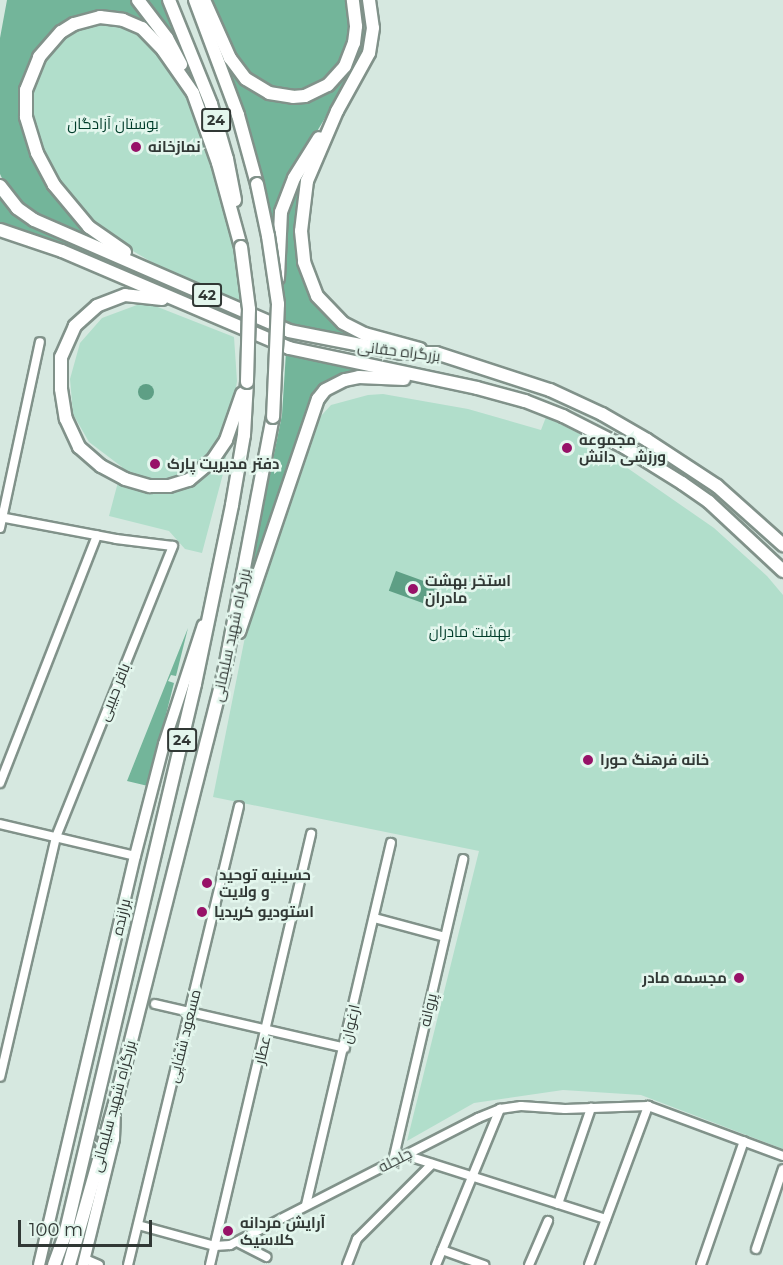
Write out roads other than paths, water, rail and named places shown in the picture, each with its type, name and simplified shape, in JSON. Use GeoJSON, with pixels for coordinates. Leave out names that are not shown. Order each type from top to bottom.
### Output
{"type":"FeatureCollection","features":[{"type":"Feature","properties":{"kind":"highway"},"geometry":{"type":"LineString","coordinates":[[138,0],[167,39],[193,93],[218,163],[241,246]]}},
{"type":"Feature","properties":{"kind":"highway","name":"بزرگراه شهید سلیمانی"},"geometry":{"type":"LineString","coordinates":[[54,1265],[65,1235],[96,1106],[219,574],[244,435],[249,309],[234,191],[224,148],[196,65],[169,0]]}},
{"type":"Feature","properties":{"kind":"highway","name":"بزرگراه شهید سلیمانی"},"geometry":{"type":"LineString","coordinates":[[69,1265],[115,1104],[224,673],[273,417],[278,304],[268,236],[257,184],[238,115],[195,0]]}},
{"type":"Feature","properties":{"kind":"highway"},"geometry":{"type":"LineString","coordinates":[[204,0],[230,58],[246,79],[269,93],[292,97],[304,96],[328,85],[345,66],[354,43],[356,26],[353,0]]}},
{"type":"Feature","properties":{"kind":"highway"},"geometry":{"type":"LineString","coordinates":[[369,0],[373,28],[369,53],[337,111],[312,166],[302,206],[303,250],[312,287],[331,314],[353,330],[436,354]]}},
{"type":"Feature","properties":{"kind":"highway"},"geometry":{"type":"LineString","coordinates":[[156,272],[90,227],[54,185],[30,137],[26,117],[26,90],[33,69],[49,44],[74,24],[100,17],[123,20],[142,28],[163,50],[193,93]]}},
{"type":"Feature","properties":{"kind":"highway"},"geometry":{"type":"LineString","coordinates":[[278,304],[279,223],[283,203],[312,146],[337,111]]}},
{"type":"Feature","properties":{"kind":"highway","name":"بزرگراه حقانی"},"geometry":{"type":"LineString","coordinates":[[0,186],[17,208],[34,220],[289,332],[401,353],[436,354],[507,375],[602,414],[647,440],[717,486],[783,545]]}},
{"type":"Feature","properties":{"kind":"highway","name":"بزرگراه حقانی"},"geometry":{"type":"LineString","coordinates":[[0,230],[62,252],[289,348],[525,401],[563,416],[624,447],[709,502],[783,571]]}},
{"type":"Feature","properties":{"kind":"highway"},"geometry":{"type":"LineString","coordinates":[[172,300],[125,295],[97,306],[75,326],[62,357],[61,389],[66,419],[79,447],[101,466],[125,479],[150,486],[169,486],[189,480],[212,461],[226,440],[247,382]]}},
{"type":"Feature","properties":{"kind":"highway"},"geometry":{"type":"LineString","coordinates":[[224,673],[318,399],[334,385],[359,377],[444,382]]}},
{"type":"Feature","properties":{"kind":"main road","name":"برازنده"},"geometry":{"type":"LineString","coordinates":[[39,1265],[135,856],[164,744],[219,574]]}},
{"type":"Feature","properties":{"kind":"main road"},"geometry":{"type":"LineString","coordinates":[[84,1262],[114,1139],[115,1104]]}},
{"type":"Feature","properties":{"kind":"street"},"geometry":{"type":"LineString","coordinates":[[0,528],[40,342]]}},
{"type":"Feature","properties":{"kind":"street"},"geometry":{"type":"LineString","coordinates":[[0,783],[97,535],[2,517]]}},
{"type":"Feature","properties":{"kind":"street","name":"باقر حبیبی"},"geometry":{"type":"LineString","coordinates":[[0,1077],[56,837],[173,546],[97,535]]}},
{"type":"Feature","properties":{"kind":"street","name":"مسعود شفاپی"},"geometry":{"type":"LineString","coordinates":[[128,1265],[239,806]]}},
{"type":"Feature","properties":{"kind":"street"},"geometry":{"type":"LineString","coordinates":[[0,824],[135,856]]}},
{"type":"Feature","properties":{"kind":"street","name":"عطار"},"geometry":{"type":"LineString","coordinates":[[210,1265],[311,834]]}},
{"type":"Feature","properties":{"kind":"street","name":"ارغوان"},"geometry":{"type":"LineString","coordinates":[[306,1205],[392,843]]}},
{"type":"Feature","properties":{"kind":"street","name":"پروانه"},"geometry":{"type":"LineString","coordinates":[[393,1161],[464,860]]}},
{"type":"Feature","properties":{"kind":"street"},"geometry":{"type":"LineString","coordinates":[[374,918],[445,937]]}},
{"type":"Feature","properties":{"kind":"street"},"geometry":{"type":"LineString","coordinates":[[155,1004],[267,1028],[345,1048]]}},
{"type":"Feature","properties":{"kind":"street","name":"چلچله"},"geometry":{"type":"LineString","coordinates":[[138,1225],[215,1246],[237,1242],[393,1161],[500,1109],[520,1106],[591,1108],[648,1106],[662,1109],[783,1156]]}},
{"type":"Feature","properties":{"kind":"street"},"geometry":{"type":"LineString","coordinates":[[589,1265],[648,1106]]}},
{"type":"Feature","properties":{"kind":"street"},"geometry":{"type":"LineString","coordinates":[[558,1204],[591,1108]]}},
{"type":"Feature","properties":{"kind":"street"},"geometry":{"type":"LineString","coordinates":[[436,1265],[500,1109]]}},
{"type":"Feature","properties":{"kind":"street"},"geometry":{"type":"LineString","coordinates":[[701,1265],[744,1141]]}},
{"type":"Feature","properties":{"kind":"street"},"geometry":{"type":"LineString","coordinates":[[405,1155],[606,1219]]}},
{"type":"Feature","properties":{"kind":"street"},"geometry":{"type":"LineString","coordinates":[[347,1265],[357,1239],[432,1164]]}},
{"type":"Feature","properties":{"kind":"street"},"geometry":{"type":"LineString","coordinates":[[756,1249],[783,1168]]}},
{"type":"Feature","properties":{"kind":"street"},"geometry":{"type":"LineString","coordinates":[[529,1265],[548,1221]]}},
{"type":"Feature","properties":{"kind":"street"},"geometry":{"type":"LineString","coordinates":[[237,1242],[266,1257]]}},
{"type":"Feature","properties":{"kind":"street"},"geometry":{"type":"LineString","coordinates":[[442,1250],[484,1265]]}},
{"type":"Feature","properties":{"kind":"street"},"geometry":{"type":"LineString","coordinates":[[84,1262],[99,1265]]}},
{"type":"Feature","properties":{"kind":"place","name":"نمازخانه"},"geometry":{"type":"Point","coordinates":[136,147]}},
{"type":"Feature","properties":{"kind":"place","name":"مجموعه ورزشی دانش"},"geometry":{"type":"Point","coordinates":[567,448]}},
{"type":"Feature","properties":{"kind":"place","name":"دفتر مدیریت پارک"},"geometry":{"type":"Point","coordinates":[155,464]}},
{"type":"Feature","properties":{"kind":"place","name":"استخر بهشت مادران"},"geometry":{"type":"Point","coordinates":[413,589]}},
{"type":"Feature","properties":{"kind":"place","name":"خانه فرهنگ حورا"},"geometry":{"type":"Point","coordinates":[588,760]}},
{"type":"Feature","properties":{"kind":"place","name":"حسینیه توحید و ولایت"},"geometry":{"type":"Point","coordinates":[207,883]}},
{"type":"Feature","properties":{"kind":"place","name":"استودیو کریدیا"},"geometry":{"type":"Point","coordinates":[202,912]}},
{"type":"Feature","properties":{"kind":"place","name":"مجسمه مادر"},"geometry":{"type":"Point","coordinates":[739,978]}},
{"type":"Feature","properties":{"kind":"place","name":"آرایش مردانه کلاسیک"},"geometry":{"type":"Point","coordinates":[228,1231]}},
{"type":"Feature","properties":{"kind":"park label","name":"بوستان آزادگان"},"geometry":{"type":"Point","coordinates":[113,124]}},
{"type":"Feature","properties":{"kind":"park label","name":"بهشت مادران"},"geometry":{"type":"Point","coordinates":[470,632]}}]}
